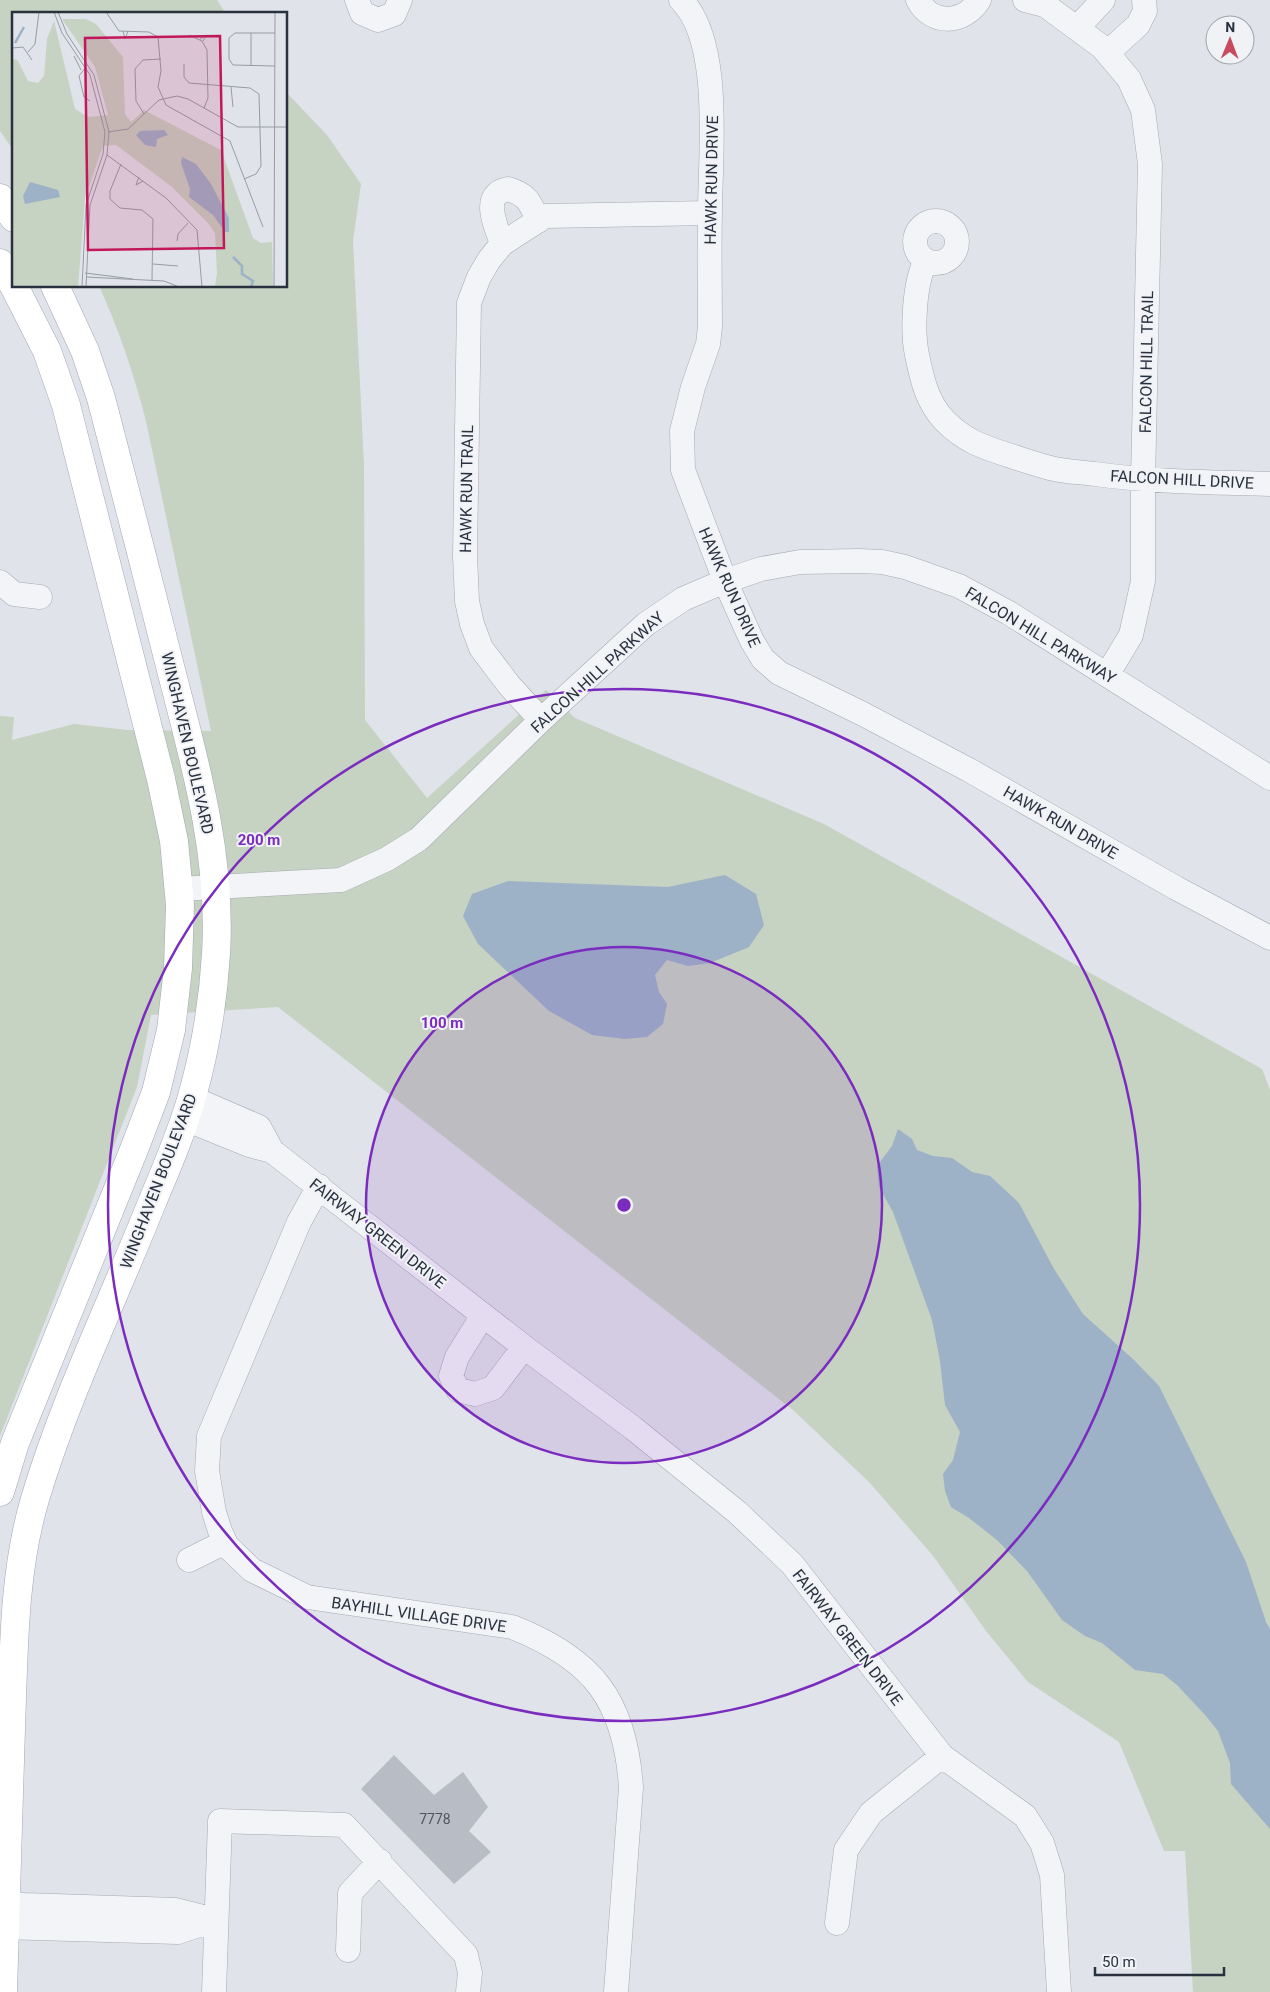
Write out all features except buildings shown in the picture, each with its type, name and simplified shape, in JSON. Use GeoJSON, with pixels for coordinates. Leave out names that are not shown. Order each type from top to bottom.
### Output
{"type":"FeatureCollection","features":[{"type":"Feature","properties":{"kind":"main road"},"geometry":{"type":"LineString","coordinates":[[0,198],[12,215]]}},
{"type":"Feature","properties":{"kind":"main road","name":"WINGHAVEN BOULEVARD"},"geometry":{"type":"LineString","coordinates":[[0,1492],[15,1442],[136,1148],[156,1092],[171,1030],[177,976],[179,889],[174,841],[161,779],[66,405],[47,351],[15,288]]}},
{"type":"Feature","properties":{"kind":"main road","name":"WINGHAVEN BOULEVARD"},"geometry":{"type":"LineString","coordinates":[[3,1992],[3,1914],[15,1628],[21,1565],[34,1502],[54,1442],[149,1212],[188,1108],[202,1056],[212,1002],[216,950],[215,887],[211,840],[200,781],[110,433],[85,351],[56,288]]}},
{"type":"Feature","properties":{"kind":"street"},"geometry":{"type":"LineString","coordinates":[[357,0],[362,13],[378,20],[394,14],[400,0]]}},
{"type":"Feature","properties":{"kind":"street"},"geometry":{"type":"LineString","coordinates":[[918,0],[925,11],[934,17],[945,20],[956,19],[966,15],[974,8],[978,0]]}},
{"type":"Feature","properties":{"kind":"street","name":"FALCON HILL TRAIL"},"geometry":{"type":"LineString","coordinates":[[1024,0],[1045,5],[1077,28],[1102,47],[1129,79],[1143,110],[1150,164],[1143,480],[1143,581],[1131,635],[1107,675]]}},
{"type":"Feature","properties":{"kind":"street"},"geometry":{"type":"LineString","coordinates":[[1077,28],[1103,0]]}},
{"type":"Feature","properties":{"kind":"street"},"geometry":{"type":"LineString","coordinates":[[1107,53],[1138,25],[1145,11],[1144,0]]}},
{"type":"Feature","properties":{"kind":"street","name":"HAWK RUN DRIVE"},"geometry":{"type":"LineString","coordinates":[[687,2],[704,44],[712,100],[710,327],[708,344],[693,387],[682,431],[683,470],[725,580],[752,641],[763,659],[779,673],[863,714],[969,770],[1176,888],[1270,938]]}},
{"type":"Feature","properties":{"kind":"street"},"geometry":{"type":"LineString","coordinates":[[502,244],[492,215],[493,201],[497,193],[508,189],[522,194],[531,204],[538,221]]}},
{"type":"Feature","properties":{"kind":"street","name":"HAWK RUN TRAIL"},"geometry":{"type":"LineString","coordinates":[[541,720],[509,685],[481,648],[472,624],[467,601],[465,556],[469,303],[482,271],[502,244],[545,216],[710,213]]}},
{"type":"Feature","properties":{"kind":"street","name":"FALCON HILL DRIVE"},"geometry":{"type":"LineString","coordinates":[[926,261],[921,270],[916,301],[915,344],[922,379],[929,399],[944,420],[975,445],[1051,469],[1143,480],[1270,484]]}},
{"type":"Feature","properties":{"kind":"street","name":"FALCON HILL PARKWAY"},"geometry":{"type":"LineString","coordinates":[[179,889],[341,880],[387,859],[419,840],[541,720],[646,624],[683,599],[725,580],[761,569],[800,562],[882,562],[905,567],[960,586],[1009,613],[1270,778]]}},
{"type":"Feature","properties":{"kind":"street"},"geometry":{"type":"LineString","coordinates":[[0,582],[14,594],[40,597]]}},
{"type":"Feature","properties":{"kind":"street","name":"FAIRWAY GREEN DRIVE"},"geometry":{"type":"LineString","coordinates":[[188,1108],[248,1145],[272,1151],[319,1186],[524,1347],[633,1428],[722,1500],[792,1564],[942,1756],[1024,1816],[1042,1843],[1052,1875],[1059,1992]]}},
{"type":"Feature","properties":{"kind":"street","name":"BAYHILL VILLAGE DRIVE"},"geometry":{"type":"LineString","coordinates":[[319,1186],[299,1222],[209,1436],[207,1471],[214,1512],[224,1542],[252,1570],[307,1597],[512,1627],[542,1639],[571,1657],[596,1681],[614,1708],[624,1736],[630,1770],[631,1787],[616,1992]]}},
{"type":"Feature","properties":{"kind":"street"},"geometry":{"type":"LineString","coordinates":[[483,1315],[457,1357],[451,1376],[458,1390],[475,1394],[493,1388],[524,1347]]}},
{"type":"Feature","properties":{"kind":"street"},"geometry":{"type":"LineString","coordinates":[[190,1560],[224,1542]]}},
{"type":"Feature","properties":{"kind":"street"},"geometry":{"type":"LineString","coordinates":[[837,1923],[846,1850],[872,1813],[942,1756]]}},
{"type":"Feature","properties":{"kind":"street"},"geometry":{"type":"LineString","coordinates":[[214,1992],[215,1920],[220,1821],[344,1825],[466,1955],[470,1973],[468,1992]]}},
{"type":"Feature","properties":{"kind":"street"},"geometry":{"type":"LineString","coordinates":[[348,1950],[350,1893],[380,1862]]}},
{"type":"Feature","properties":{"kind":"street"},"geometry":{"type":"LineString","coordinates":[[3,1914],[178,1932],[215,1920]]}},
{"type":"Feature","properties":{"kind":"green space"},"geometry":{"type":"Polygon","coordinates":[[[0,0],[217,0],[225,12],[12,12],[12,148],[0,131],[0,0]]]}},
{"type":"Feature","properties":{"kind":"green space"},"geometry":{"type":"Polygon","coordinates":[[[288,94],[327,135],[361,184],[353,241],[364,465],[365,720],[427,798],[546,690],[575,718],[824,824],[1262,1069],[1270,1090],[1270,1992],[1193,1992],[1185,1851],[1164,1851],[1119,1742],[1028,1682],[986,1631],[934,1557],[870,1483],[793,1410],[278,1007],[151,1015],[137,1087],[0,1436],[0,716],[14,717],[12,740],[74,724],[128,730],[211,731],[146,421],[126,352],[100,288],[288,288],[288,94]]]}},
{"type":"Feature","properties":{"kind":"water"},"geometry":{"type":"Polygon","coordinates":[[[725,875],[756,894],[764,925],[749,947],[710,963],[688,966],[667,960],[655,975],[659,992],[667,1004],[663,1024],[647,1037],[625,1039],[592,1035],[549,1011],[478,944],[463,916],[472,894],[508,881],[668,887],[725,875]]]}},
{"type":"Feature","properties":{"kind":"water"},"geometry":{"type":"Polygon","coordinates":[[[898,1129],[912,1139],[917,1150],[933,1156],[952,1158],[972,1172],[990,1176],[1019,1203],[1054,1269],[1083,1314],[1134,1360],[1159,1386],[1246,1562],[1270,1629],[1270,1829],[1231,1784],[1230,1763],[1218,1731],[1177,1685],[1163,1674],[1135,1670],[1102,1643],[1085,1636],[1062,1620],[1027,1571],[997,1540],[969,1518],[951,1507],[945,1491],[943,1474],[953,1460],[960,1432],[945,1405],[940,1361],[932,1320],[893,1212],[879,1187],[877,1166],[892,1146],[898,1129]]]}}]}
